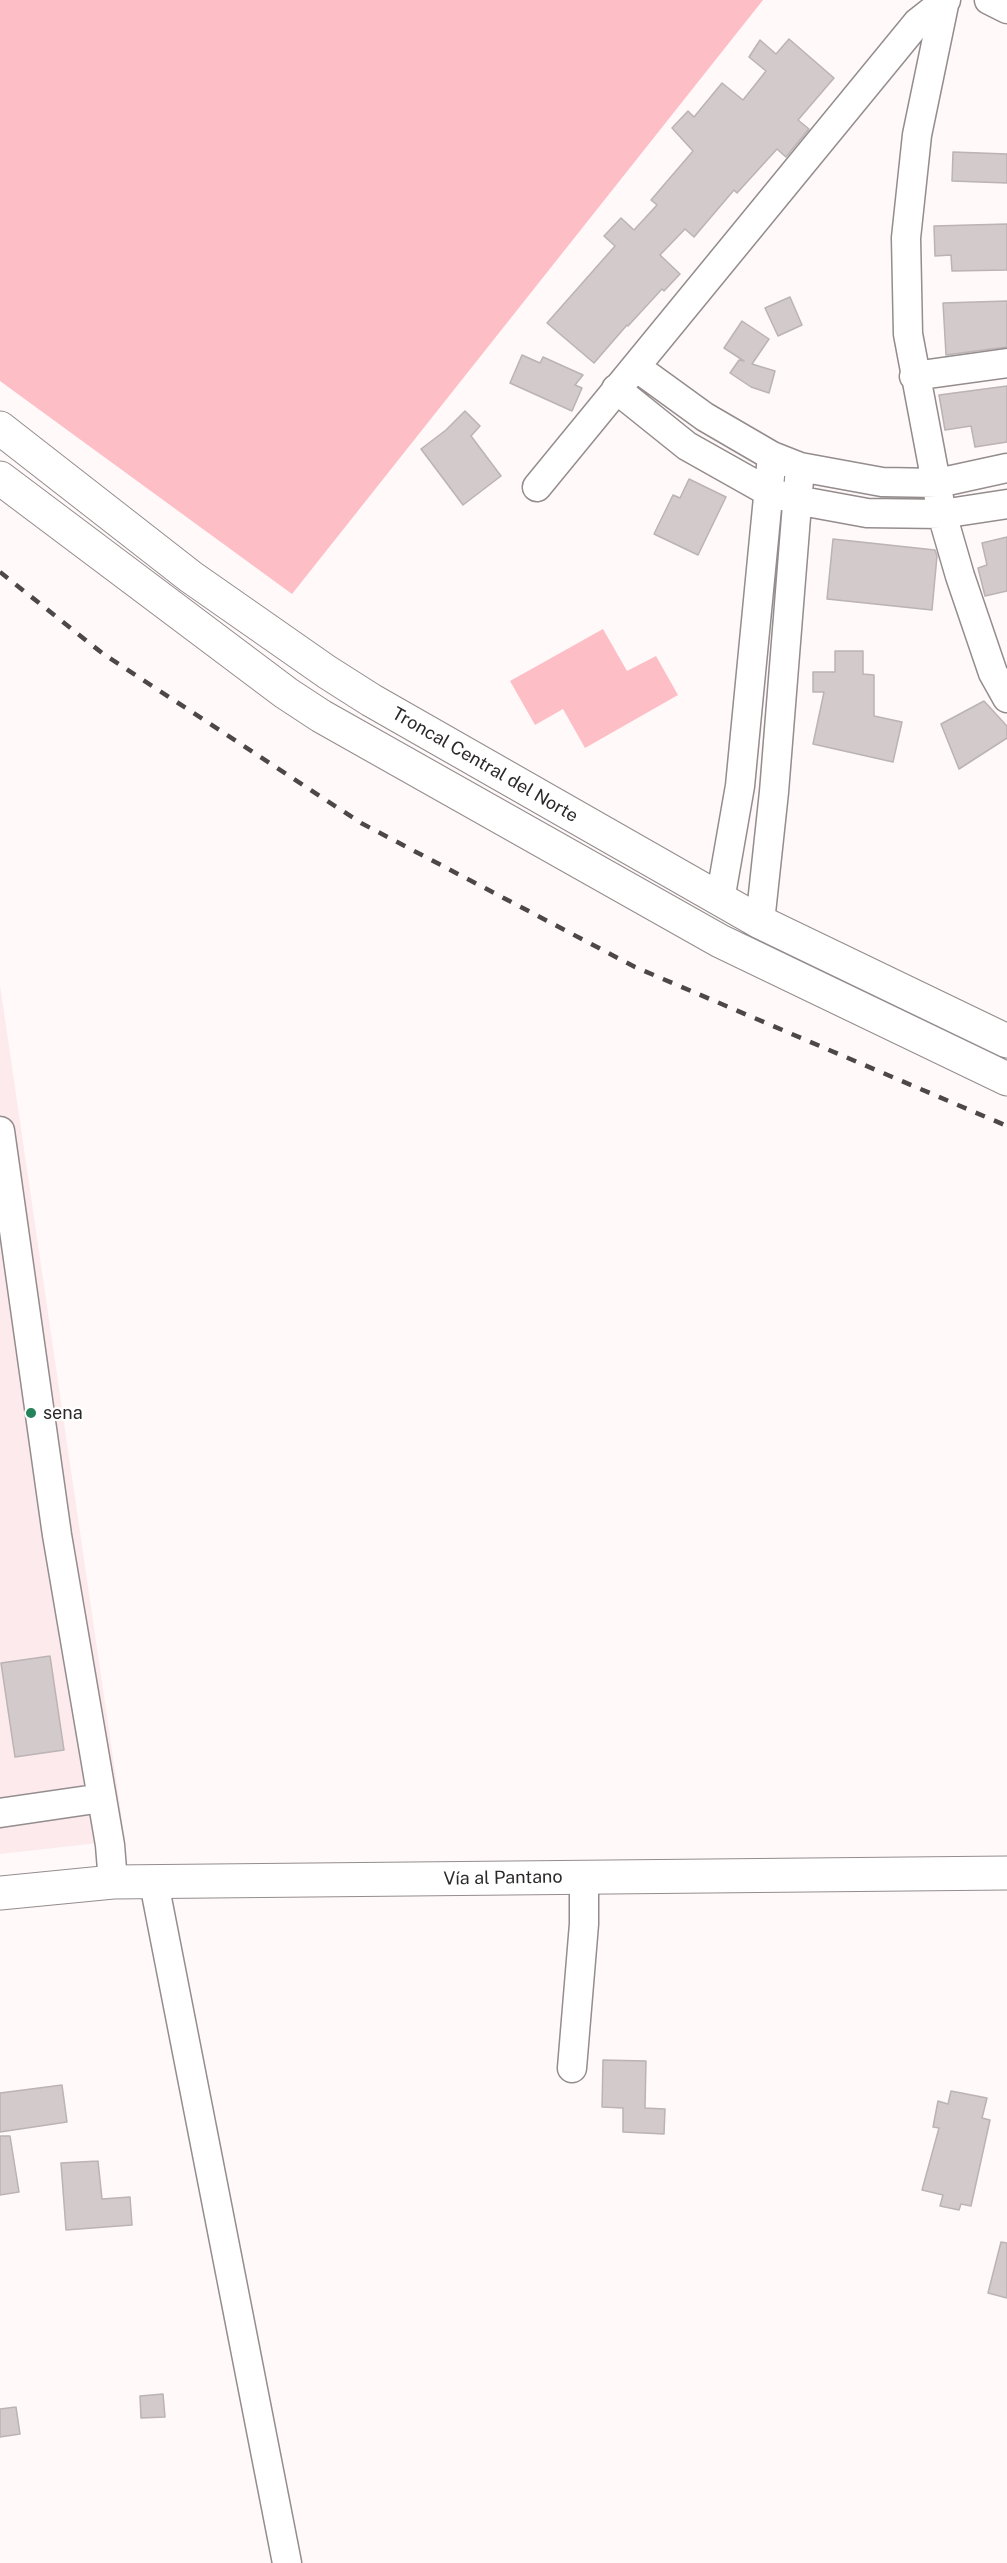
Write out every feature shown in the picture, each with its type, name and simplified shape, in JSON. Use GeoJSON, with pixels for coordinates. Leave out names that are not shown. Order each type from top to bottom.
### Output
{"type":"FeatureCollection","features":[{"type":"Feature","properties":{"kind":"main road","name":"Troncal Central del Norte"},"geometry":{"type":"LineString","coordinates":[[0,428],[191,577],[327,672],[760,922],[1007,1041]]}},
{"type":"Feature","properties":{"kind":"main road","name":"Troncal Central del Norte"},"geometry":{"type":"LineString","coordinates":[[0,478],[321,717],[720,941],[1007,1079]]}},
{"type":"Feature","properties":{"kind":"main road","name":"Vía al Pantano"},"geometry":{"type":"LineString","coordinates":[[0,1893],[113,1882],[1007,1873]]}},
{"type":"Feature","properties":{"kind":"street"},"geometry":{"type":"LineString","coordinates":[[537,487],[918,23],[945,0]]}},
{"type":"Feature","properties":{"kind":"street"},"geometry":{"type":"LineString","coordinates":[[945,0],[917,135],[906,238],[908,334],[914,376],[938,483],[942,514],[993,673],[1007,698]]}},
{"type":"Feature","properties":{"kind":"street"},"geometry":{"type":"LineString","coordinates":[[989,0],[1007,9]]}},
{"type":"Feature","properties":{"kind":"street"},"geometry":{"type":"LineString","coordinates":[[914,376],[1007,363]]}},
{"type":"Feature","properties":{"kind":"street"},"geometry":{"type":"LineString","coordinates":[[636,367],[705,417],[772,456],[800,467],[882,482],[938,483],[1007,468]]}},
{"type":"Feature","properties":{"kind":"street"},"geometry":{"type":"LineString","coordinates":[[616,389],[687,446],[767,491],[796,500],[867,513],[942,514],[1007,504]]}},
{"type":"Feature","properties":{"kind":"street"},"geometry":{"type":"LineString","coordinates":[[720,900],[740,786],[772,456]]}},
{"type":"Feature","properties":{"kind":"street"},"geometry":{"type":"LineString","coordinates":[[760,922],[774,792],[800,467]]}},
{"type":"Feature","properties":{"kind":"street"},"geometry":{"type":"LineString","coordinates":[[750,686],[782,690]]}},
{"type":"Feature","properties":{"kind":"street"},"geometry":{"type":"LineString","coordinates":[[0,1131],[9,1250],[110,1845],[113,1882]]}},
{"type":"Feature","properties":{"kind":"street"},"geometry":{"type":"LineString","coordinates":[[0,1813],[102,1798]]}},
{"type":"Feature","properties":{"kind":"street"},"geometry":{"type":"LineString","coordinates":[[572,2068],[584,1924],[584,1878]]}},
{"type":"Feature","properties":{"kind":"street"},"geometry":{"type":"LineString","coordinates":[[154,1883],[287,2563]]}},
{"type":"Feature","properties":{"kind":"shaded area"},"geometry":{"type":"Polygon","coordinates":[[[0,0],[763,0],[292,594],[0,381],[0,0]]]}},
{"type":"Feature","properties":{"kind":"shaded area"},"geometry":{"type":"Polygon","coordinates":[[[603,629],[627,671],[656,656],[678,695],[585,748],[563,709],[535,725],[510,681],[603,629]]]}},
{"type":"Feature","properties":{"kind":"shaded area","name":"sena"},"geometry":{"type":"Polygon","coordinates":[[[0,985],[125,1840],[0,1854],[0,985]]]}},
{"type":"Feature","properties":{"kind":"building"},"geometry":{"type":"Polygon","coordinates":[[[789,39],[834,78],[798,120],[809,129],[786,157],[777,149],[737,193],[734,190],[694,237],[685,229],[660,255],[680,274],[627,325],[594,363],[547,323],[615,246],[604,236],[621,218],[634,230],[657,205],[651,200],[693,151],[672,128],[688,111],[694,117],[722,83],[743,100],[766,71],[749,57],[760,40],[776,54],[789,39]]]}},
{"type":"Feature","properties":{"kind":"building"},"geometry":{"type":"Polygon","coordinates":[[[953,152],[1007,154],[1007,183],[952,181],[953,152]]]}},
{"type":"Feature","properties":{"kind":"building"},"geometry":{"type":"Polygon","coordinates":[[[1007,224],[1007,270],[952,271],[951,255],[935,256],[934,226],[1007,224]]]}},
{"type":"Feature","properties":{"kind":"building"},"geometry":{"type":"Polygon","coordinates":[[[790,297],[802,325],[778,336],[765,308],[790,297]]]}},
{"type":"Feature","properties":{"kind":"building"},"geometry":{"type":"Polygon","coordinates":[[[1007,301],[1007,347],[946,355],[943,303],[1007,301]]]}},
{"type":"Feature","properties":{"kind":"building"},"geometry":{"type":"Polygon","coordinates":[[[742,321],[769,339],[752,364],[775,371],[769,393],[751,387],[730,373],[739,360],[744,361],[724,348],[742,321]]]}},
{"type":"Feature","properties":{"kind":"building"},"geometry":{"type":"Polygon","coordinates":[[[522,355],[540,363],[543,357],[583,375],[575,385],[582,388],[572,411],[510,383],[522,355]]]}},
{"type":"Feature","properties":{"kind":"building"},"geometry":{"type":"Polygon","coordinates":[[[1007,386],[1007,442],[975,447],[971,426],[945,430],[939,395],[1007,386]]]}},
{"type":"Feature","properties":{"kind":"building"},"geometry":{"type":"Polygon","coordinates":[[[465,411],[480,426],[471,436],[501,476],[463,505],[421,449],[446,430],[465,411]]]}},
{"type":"Feature","properties":{"kind":"building"},"geometry":{"type":"Polygon","coordinates":[[[689,479],[726,497],[698,555],[654,534],[673,495],[680,498],[689,479]]]}},
{"type":"Feature","properties":{"kind":"building"},"geometry":{"type":"Polygon","coordinates":[[[1007,537],[1007,591],[985,596],[978,568],[987,565],[982,543],[1007,537]]]}},
{"type":"Feature","properties":{"kind":"building"},"geometry":{"type":"Polygon","coordinates":[[[833,539],[935,550],[937,556],[932,610],[827,599],[833,539]]]}},
{"type":"Feature","properties":{"kind":"building"},"geometry":{"type":"Polygon","coordinates":[[[835,651],[863,651],[863,674],[874,675],[874,716],[902,722],[893,762],[813,744],[824,692],[813,692],[813,672],[835,672],[835,651]]]}},
{"type":"Feature","properties":{"kind":"building"},"geometry":{"type":"Polygon","coordinates":[[[984,701],[1007,726],[1007,738],[959,769],[941,724],[984,701]]]}},
{"type":"Feature","properties":{"kind":"building"},"geometry":{"type":"Polygon","coordinates":[[[50,1656],[64,1750],[15,1757],[1,1663],[50,1656]]]}},
{"type":"Feature","properties":{"kind":"building"},"geometry":{"type":"Polygon","coordinates":[[[603,2060],[646,2061],[645,2108],[665,2109],[664,2134],[623,2132],[623,2108],[602,2107],[603,2060]]]}},
{"type":"Feature","properties":{"kind":"building"},"geometry":{"type":"Polygon","coordinates":[[[62,2085],[67,2122],[0,2132],[0,2093],[62,2085]]]}},
{"type":"Feature","properties":{"kind":"building"},"geometry":{"type":"Polygon","coordinates":[[[951,2091],[987,2098],[982,2118],[990,2120],[971,2206],[961,2204],[959,2210],[940,2206],[943,2195],[922,2190],[939,2128],[933,2127],[938,2101],[948,2104],[951,2091]]]}},
{"type":"Feature","properties":{"kind":"building"},"geometry":{"type":"Polygon","coordinates":[[[0,2136],[10,2136],[19,2192],[0,2195],[0,2136]]]}},
{"type":"Feature","properties":{"kind":"building"},"geometry":{"type":"Polygon","coordinates":[[[98,2161],[102,2199],[130,2197],[132,2225],[66,2230],[61,2163],[98,2161]]]}},
{"type":"Feature","properties":{"kind":"building"},"geometry":{"type":"Polygon","coordinates":[[[1001,2242],[1007,2243],[1007,2298],[988,2293],[1001,2242]]]}},
{"type":"Feature","properties":{"kind":"building"},"geometry":{"type":"Polygon","coordinates":[[[163,2394],[165,2417],[141,2418],[140,2396],[163,2394]]]}},
{"type":"Feature","properties":{"kind":"building"},"geometry":{"type":"Polygon","coordinates":[[[16,2407],[20,2434],[0,2437],[0,2409],[16,2407]]]}},
{"type":"Feature","properties":{"kind":"railway"},"geometry":{"type":"LineString","coordinates":[[0,572],[102,653],[361,823],[635,967],[1007,1126]]}},
{"type":"Feature","properties":{"kind":"place","name":"sena"},"geometry":{"type":"Point","coordinates":[31,1413]}}]}
